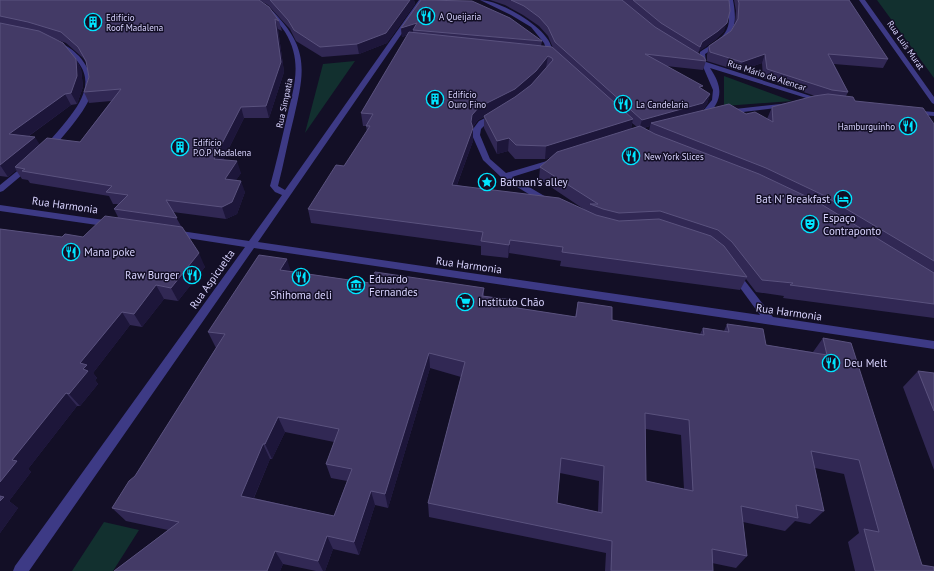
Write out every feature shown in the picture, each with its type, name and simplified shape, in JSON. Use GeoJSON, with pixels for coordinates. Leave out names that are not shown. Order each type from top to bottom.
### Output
{"type":"FeatureCollection","features":[{"type":"Feature","properties":{"kind":"street","name":"Rua Simpatia"},"geometry":{"type":"LineString","coordinates":[[255,0],[275,15],[284,26],[294,43],[298,57],[299,78],[274,186],[278,190],[287,194]]}},
{"type":"Feature","properties":{"kind":"street","name":"Rua Aspicuelta"},"geometry":{"type":"LineString","coordinates":[[20,571],[287,194],[399,39],[422,0]]}},
{"type":"Feature","properties":{"kind":"street"},"geometry":{"type":"LineString","coordinates":[[483,0],[535,27],[549,43],[552,56],[538,43]]}},
{"type":"Feature","properties":{"kind":"street"},"geometry":{"type":"LineString","coordinates":[[702,63],[702,54],[731,32],[734,23],[734,16],[730,0]]}},
{"type":"Feature","properties":{"kind":"street","name":"Rua Luís Murat"},"geometry":{"type":"LineString","coordinates":[[862,0],[934,102]]}},
{"type":"Feature","properties":{"kind":"street"},"geometry":{"type":"LineString","coordinates":[[0,189],[40,156],[62,134],[75,118],[88,94],[87,74],[79,58],[64,47],[52,41]]}},
{"type":"Feature","properties":{"kind":"street","name":"Rua Mário de Alencar"},"geometry":{"type":"LineString","coordinates":[[702,54],[688,54],[702,63],[826,103],[799,104],[741,110],[700,117],[711,108],[716,100],[718,92],[711,75],[702,63]]}},
{"type":"Feature","properties":{"kind":"street"},"geometry":{"type":"LineString","coordinates":[[505,111],[482,123],[477,129],[476,135],[487,160],[505,176],[561,208]]}},
{"type":"Feature","properties":{"kind":"street"},"geometry":{"type":"LineString","coordinates":[[906,112],[934,114]]}},
{"type":"Feature","properties":{"kind":"street"},"geometry":{"type":"LineString","coordinates":[[505,176],[564,157]]}},
{"type":"Feature","properties":{"kind":"street","name":"Rua Harmonia"},"geometry":{"type":"LineString","coordinates":[[0,208],[122,226]]}},
{"type":"Feature","properties":{"kind":"street","name":"Rua Harmonia"},"geometry":{"type":"LineString","coordinates":[[160,231],[934,345]]}},
{"type":"Feature","properties":{"kind":"street"},"geometry":{"type":"LineString","coordinates":[[730,268],[771,322]]}},
{"type":"Feature","properties":{"kind":"green space"},"geometry":{"type":"Polygon","coordinates":[[[877,0],[934,0],[934,78],[877,0]]]}},
{"type":"Feature","properties":{"kind":"green space"},"geometry":{"type":"Polygon","coordinates":[[[355,61],[305,133],[323,64],[355,61]]]}},
{"type":"Feature","properties":{"kind":"green space"},"geometry":{"type":"Polygon","coordinates":[[[724,76],[792,101],[724,106],[724,76]]]}},
{"type":"Feature","properties":{"kind":"green space"},"geometry":{"type":"Polygon","coordinates":[[[104,522],[139,530],[113,571],[72,571],[104,522]]]}},
{"type":"Feature","properties":{"kind":"building"},"geometry":{"type":"Polygon","coordinates":[[[0,0],[259,0],[269,7],[279,21],[275,19],[281,62],[266,106],[241,107],[214,159],[237,161],[225,179],[241,181],[232,202],[222,207],[166,200],[177,218],[114,209],[128,195],[106,192],[112,186],[22,171],[25,169],[15,167],[47,138],[80,142],[121,89],[84,92],[89,77],[86,61],[78,47],[61,32],[28,22],[0,16],[0,0]]]}},
{"type":"Feature","properties":{"kind":"building"},"geometry":{"type":"Polygon","coordinates":[[[270,0],[410,0],[386,33],[357,44],[320,47],[294,30],[288,20],[270,0]]]}},
{"type":"Feature","properties":{"kind":"building"},"geometry":{"type":"Polygon","coordinates":[[[421,0],[472,1],[510,18],[542,41],[413,30],[417,23],[401,28],[421,0]]]}},
{"type":"Feature","properties":{"kind":"building"},"geometry":{"type":"Polygon","coordinates":[[[511,0],[622,0],[655,27],[704,57],[706,61],[645,54],[703,86],[699,87],[710,94],[703,103],[642,120],[555,42],[548,27],[539,17],[524,6],[511,0]]]}},
{"type":"Feature","properties":{"kind":"building"},"geometry":{"type":"Polygon","coordinates":[[[633,0],[729,0],[730,11],[727,23],[702,42],[700,47],[661,23],[633,0]]]}},
{"type":"Feature","properties":{"kind":"building"},"geometry":{"type":"Polygon","coordinates":[[[738,0],[849,0],[888,59],[828,54],[848,92],[832,90],[767,69],[765,54],[742,62],[710,52],[709,46],[731,31],[738,19],[738,0]]]}},
{"type":"Feature","properties":{"kind":"building"},"geometry":{"type":"Polygon","coordinates":[[[0,23],[39,31],[63,43],[76,59],[77,76],[71,93],[65,94],[9,134],[35,137],[0,165],[0,23]]]}},
{"type":"Feature","properties":{"kind":"building"},"geometry":{"type":"Polygon","coordinates":[[[409,32],[552,47],[633,119],[546,146],[516,145],[509,138],[497,141],[484,116],[515,97],[531,85],[553,60],[548,56],[536,71],[515,89],[479,107],[472,115],[471,122],[473,128],[452,185],[559,198],[596,215],[619,221],[659,219],[711,236],[724,246],[747,277],[562,252],[563,247],[510,240],[509,245],[481,241],[483,232],[308,209],[336,165],[344,166],[370,126],[366,126],[373,114],[361,113],[409,32]]]}},
{"type":"Feature","properties":{"kind":"building"},"geometry":{"type":"Polygon","coordinates":[[[828,94],[853,97],[855,101],[923,108],[934,124],[934,261],[823,195],[766,168],[651,123],[729,104],[746,114],[755,112],[773,122],[772,107],[814,96],[828,94]]]}},
{"type":"Feature","properties":{"kind":"building"},"geometry":{"type":"Polygon","coordinates":[[[640,126],[655,134],[759,174],[816,201],[934,273],[934,304],[790,285],[793,283],[762,280],[732,242],[718,230],[660,211],[619,213],[603,209],[590,204],[598,204],[540,167],[557,152],[640,126]]]}},
{"type":"Feature","properties":{"kind":"building"},"geometry":{"type":"Polygon","coordinates":[[[105,216],[182,227],[199,253],[171,288],[156,285],[134,314],[122,312],[80,363],[87,365],[83,369],[88,371],[69,394],[66,393],[12,460],[17,461],[0,482],[0,229],[62,237],[65,234],[83,237],[105,216]]]}},
{"type":"Feature","properties":{"kind":"building"},"geometry":{"type":"Polygon","coordinates":[[[259,255],[287,259],[280,270],[370,283],[375,272],[484,288],[482,296],[513,300],[511,307],[576,317],[578,302],[612,307],[612,320],[704,335],[703,328],[729,332],[727,324],[763,329],[766,345],[827,355],[823,338],[851,343],[922,565],[934,567],[934,571],[875,571],[864,529],[879,532],[859,460],[811,451],[824,511],[796,505],[798,518],[741,506],[747,556],[712,549],[713,571],[611,571],[612,541],[428,503],[465,362],[429,353],[385,494],[371,491],[354,542],[327,536],[318,561],[275,551],[267,571],[114,571],[179,522],[112,508],[129,481],[135,476],[225,334],[208,332],[259,255]],[[645,413],[646,481],[693,491],[689,420],[645,413]],[[278,417],[265,444],[263,444],[241,496],[334,516],[352,469],[326,464],[339,429],[278,417]],[[561,458],[557,503],[602,513],[604,466],[561,458]]]}},
{"type":"Feature","properties":{"kind":"building"},"geometry":{"type":"Polygon","coordinates":[[[918,371],[934,373],[934,411],[918,371]]]}},
{"type":"Feature","properties":{"kind":"place","name":"A Queijaria"},"geometry":{"type":"Point","coordinates":[426,16]}},
{"type":"Feature","properties":{"kind":"place","name":"Edifício Roof Madalena"},"geometry":{"type":"Point","coordinates":[93,22]}},
{"type":"Feature","properties":{"kind":"place","name":"Edifício Ouro Fino"},"geometry":{"type":"Point","coordinates":[435,99]}},
{"type":"Feature","properties":{"kind":"place","name":"La Candelaria"},"geometry":{"type":"Point","coordinates":[623,104]}},
{"type":"Feature","properties":{"kind":"place","name":"Hamburguinho"},"geometry":{"type":"Point","coordinates":[908,126]}},
{"type":"Feature","properties":{"kind":"place","name":"Edifício P.O.P Madalena"},"geometry":{"type":"Point","coordinates":[180,147]}},
{"type":"Feature","properties":{"kind":"place","name":"New York Slices"},"geometry":{"type":"Point","coordinates":[631,156]}},
{"type":"Feature","properties":{"kind":"place","name":"Batman's alley"},"geometry":{"type":"Point","coordinates":[487,182]}},
{"type":"Feature","properties":{"kind":"place","name":"Bat N' Breakfast"},"geometry":{"type":"Point","coordinates":[843,199]}},
{"type":"Feature","properties":{"kind":"place","name":"Espaço Contraponto"},"geometry":{"type":"Point","coordinates":[810,224]}},
{"type":"Feature","properties":{"kind":"place","name":"Mana poke"},"geometry":{"type":"Point","coordinates":[71,252]}},
{"type":"Feature","properties":{"kind":"place","name":"Raw Burger"},"geometry":{"type":"Point","coordinates":[192,275]}},
{"type":"Feature","properties":{"kind":"place","name":"Shihoma deli"},"geometry":{"type":"Point","coordinates":[301,277]}},
{"type":"Feature","properties":{"kind":"place","name":"Eduardo Fernandes"},"geometry":{"type":"Point","coordinates":[356,285]}},
{"type":"Feature","properties":{"kind":"place","name":"Instituto Chão"},"geometry":{"type":"Point","coordinates":[465,302]}},
{"type":"Feature","properties":{"kind":"place","name":"Deu Melt"},"geometry":{"type":"Point","coordinates":[831,363]}}]}
